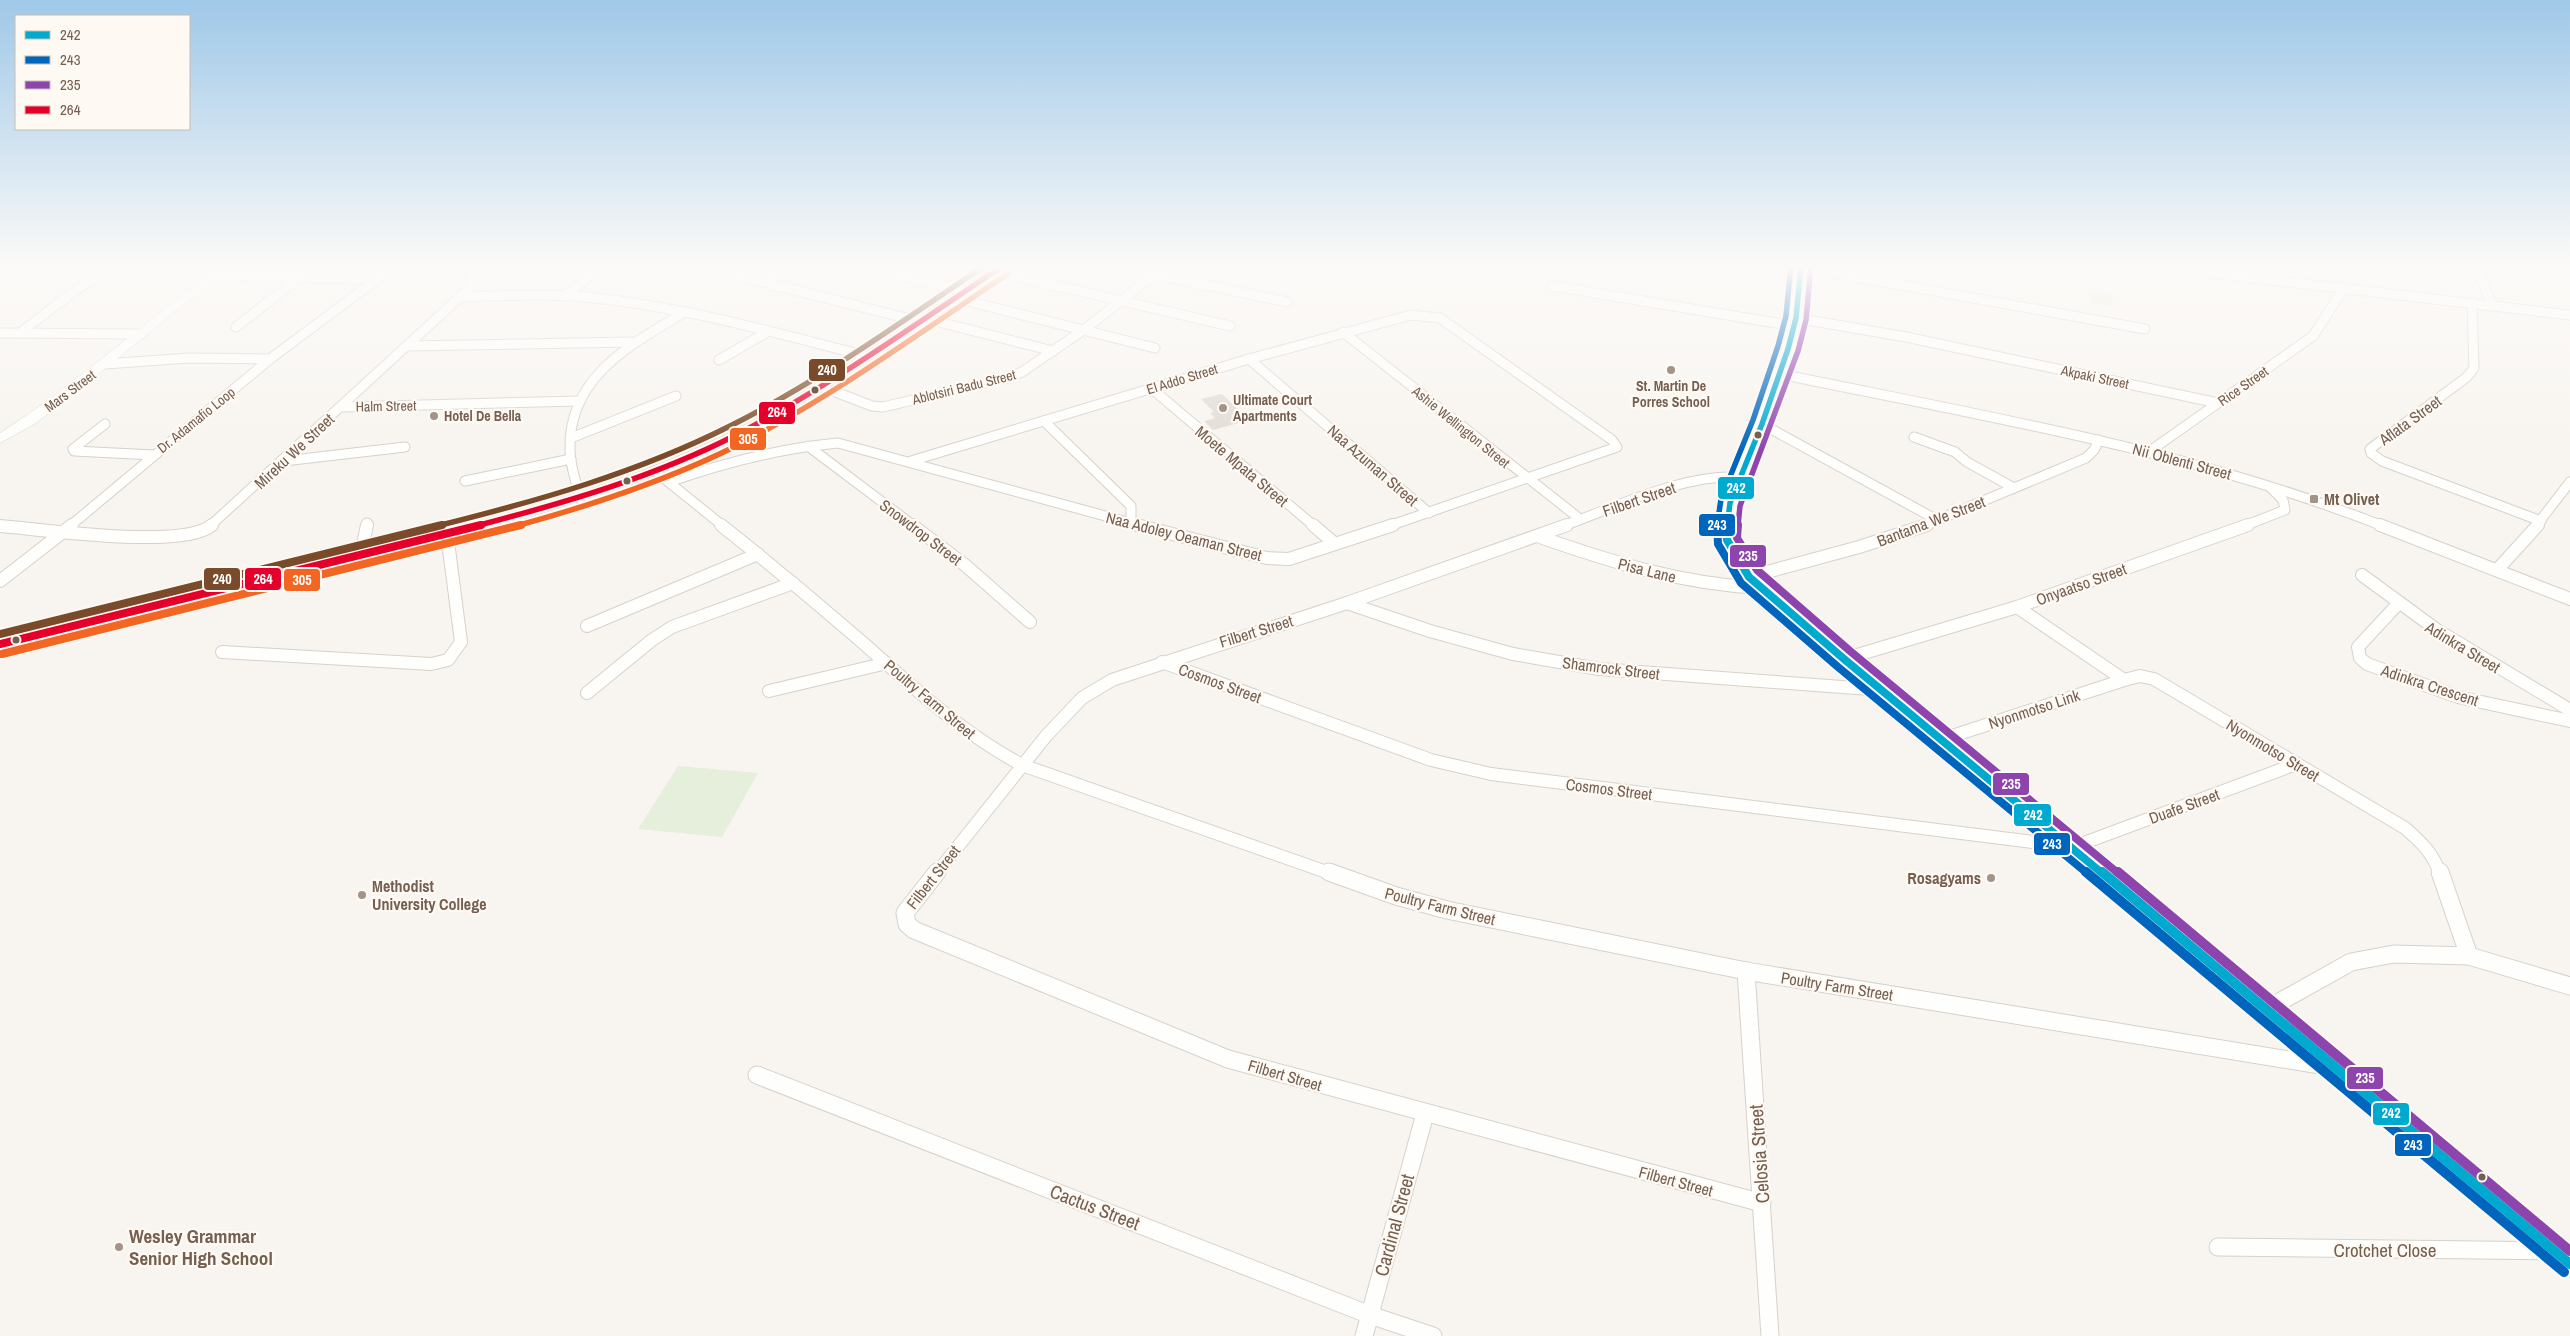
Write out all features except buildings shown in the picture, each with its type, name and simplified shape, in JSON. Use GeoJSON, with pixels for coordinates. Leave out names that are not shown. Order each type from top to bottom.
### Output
{"type":"FeatureCollection","features":[{"type":"Feature","properties":{"kind":"main road","name":"Mars Street"},"geometry":{"type":"LineString","coordinates":[[0,439],[36,417],[150,327]]}},
{"type":"Feature","properties":{"kind":"main road"},"geometry":{"type":"LineString","coordinates":[[0,644],[447,534],[580,499],[655,471],[744,431],[820,386],[909,327]]}},
{"type":"Feature","properties":{"kind":"main road"},"geometry":{"type":"LineString","coordinates":[[1793,327],[1780,374],[1762,424],[1739,477],[1726,518],[1727,540],[1736,558],[1755,583],[1844,659],[1943,739],[2564,1255]]}},
{"type":"Feature","properties":{"kind":"street"},"geometry":{"type":"LineString","coordinates":[[21,332],[27,327]]}},
{"type":"Feature","properties":{"kind":"street","name":"Dr. Adamafio Loop"},"geometry":{"type":"LineString","coordinates":[[0,581],[63,532],[270,359],[312,327]]}},
{"type":"Feature","properties":{"kind":"street","name":"Mireku We Street"},"geometry":{"type":"LineString","coordinates":[[0,526],[63,532],[178,537],[198,534],[214,524],[284,461],[427,327]]}},
{"type":"Feature","properties":{"kind":"street"},"geometry":{"type":"LineString","coordinates":[[580,499],[571,459],[570,438],[580,401],[605,364],[633,342],[659,327]]}},
{"type":"Feature","properties":{"kind":"street"},"geometry":{"type":"LineString","coordinates":[[749,327],[866,356]]}},
{"type":"Feature","properties":{"kind":"street"},"geometry":{"type":"LineString","coordinates":[[952,327],[1054,351]]}},
{"type":"Feature","properties":{"kind":"street"},"geometry":{"type":"LineString","coordinates":[[1079,327],[1155,348]]}},
{"type":"Feature","properties":{"kind":"street","name":"El Addo Street"},"geometry":{"type":"LineString","coordinates":[[910,461],[1151,388],[1362,327]]}},
{"type":"Feature","properties":{"kind":"street","name":"El Addo Street"},"geometry":{"type":"LineString","coordinates":[[1453,327],[1612,440],[1617,445],[1613,450]]}},
{"type":"Feature","properties":{"kind":"street","name":"Akpaki Street"},"geometry":{"type":"LineString","coordinates":[[1833,327],[1915,339],[2218,403]]}},
{"type":"Feature","properties":{"kind":"street"},"geometry":{"type":"LineString","coordinates":[[2136,327],[2145,329]]}},
{"type":"Feature","properties":{"kind":"street","name":"Rice Street"},"geometry":{"type":"LineString","coordinates":[[2150,452],[2313,336],[2319,327]]}},
{"type":"Feature","properties":{"kind":"street","name":"Aflata Street"},"geometry":{"type":"LineString","coordinates":[[2473,327],[2474,368],[2467,377],[2370,449],[2371,453],[2382,461],[2541,521]]}},
{"type":"Feature","properties":{"kind":"street","name":"Ablotsiri Badu Street"},"geometry":{"type":"LineString","coordinates":[[820,386],[872,406],[883,407],[1007,378],[1022,372],[1085,329]]}},
{"type":"Feature","properties":{"kind":"street"},"geometry":{"type":"LineString","coordinates":[[719,360],[768,332]]}},
{"type":"Feature","properties":{"kind":"street","name":"Ashie Wellington Street"},"geometry":{"type":"LineString","coordinates":[[1343,332],[1526,479],[1580,519]]}},
{"type":"Feature","properties":{"kind":"street"},"geometry":{"type":"LineString","coordinates":[[0,333],[142,334]]}},
{"type":"Feature","properties":{"kind":"street"},"geometry":{"type":"LineString","coordinates":[[406,346],[633,342]]}},
{"type":"Feature","properties":{"kind":"street"},"geometry":{"type":"LineString","coordinates":[[105,364],[189,358],[270,359]]}},
{"type":"Feature","properties":{"kind":"street","name":"Naa Azuman Street"},"geometry":{"type":"LineString","coordinates":[[1249,359],[1429,513]]}},
{"type":"Feature","properties":{"kind":"street","name":"Nii Oblenti Street"},"geometry":{"type":"LineString","coordinates":[[1780,374],[2099,440],[2150,452],[2268,485],[2365,519],[2570,599]]}},
{"type":"Feature","properties":{"kind":"street","name":"Moete Mpata Street"},"geometry":{"type":"LineString","coordinates":[[1151,388],[1334,543]]}},
{"type":"Feature","properties":{"kind":"street"},"geometry":{"type":"LineString","coordinates":[[570,438],[676,396]]}},
{"type":"Feature","properties":{"kind":"street","name":"Halm Street"},"geometry":{"type":"LineString","coordinates":[[342,407],[580,401]]}},
{"type":"Feature","properties":{"kind":"street"},"geometry":{"type":"LineString","coordinates":[[1044,421],[1131,506],[1131,523]]}},
{"type":"Feature","properties":{"kind":"street"},"geometry":{"type":"LineString","coordinates":[[105,424],[73,449],[74,452],[154,455]]}},
{"type":"Feature","properties":{"kind":"street"},"geometry":{"type":"LineString","coordinates":[[1762,424],[1939,520]]}},
{"type":"Feature","properties":{"kind":"street"},"geometry":{"type":"LineString","coordinates":[[1914,437],[1955,452],[1967,462],[2014,488]]}},
{"type":"Feature","properties":{"kind":"street","name":"Bantama We Street"},"geometry":{"type":"LineString","coordinates":[[1755,583],[1939,520],[2086,458],[2099,440]]}},
{"type":"Feature","properties":{"kind":"street","name":"Naa Adoley Oeaman Street"},"geometry":{"type":"LineString","coordinates":[[669,482],[720,466],[808,446],[838,442],[1131,523],[1267,558],[1289,559],[1613,450]]}},
{"type":"Feature","properties":{"kind":"street","name":"Snowdrop Street"},"geometry":{"type":"LineString","coordinates":[[808,446],[965,565],[1030,622]]}},
{"type":"Feature","properties":{"kind":"street"},"geometry":{"type":"LineString","coordinates":[[284,461],[405,447]]}},
{"type":"Feature","properties":{"kind":"street"},"geometry":{"type":"LineString","coordinates":[[465,481],[571,459]]}},
{"type":"Feature","properties":{"kind":"street","name":"Poultry Farm Street"},"geometry":{"type":"LineString","coordinates":[[655,471],[887,662],[956,724],[990,748],[1022,765],[1405,898],[1447,910],[1746,971],[2337,1068]]}},
{"type":"Feature","properties":{"kind":"street","name":"Filbert Street"},"geometry":{"type":"LineString","coordinates":[[1739,477],[1718,476],[1702,478],[1580,519],[1348,603],[1162,662],[1112,680],[1082,698],[1022,765],[905,913],[908,924],[914,930],[1228,1059],[1425,1114],[1762,1203]]}},
{"type":"Feature","properties":{"kind":"street"},"geometry":{"type":"LineString","coordinates":[[2498,570],[2541,521],[2570,482]]}},
{"type":"Feature","properties":{"kind":"street","name":"Onyaatso Street"},"geometry":{"type":"LineString","coordinates":[[1844,659],[2017,607],[2278,514],[2285,510],[2285,505],[2282,498],[2268,485]]}},
{"type":"Feature","properties":{"kind":"street"},"geometry":{"type":"LineString","coordinates":[[361,555],[367,523]]}},
{"type":"Feature","properties":{"kind":"street"},"geometry":{"type":"LineString","coordinates":[[222,652],[431,664],[448,660],[461,642],[447,534]]}},
{"type":"Feature","properties":{"kind":"street","name":"Pisa Lane"},"geometry":{"type":"LineString","coordinates":[[1537,536],[1606,560],[1668,576],[1707,584],[1755,583]]}},
{"type":"Feature","properties":{"kind":"street"},"geometry":{"type":"LineString","coordinates":[[587,626],[758,554]]}},
{"type":"Feature","properties":{"kind":"street","name":"Adinkra Street"},"geometry":{"type":"LineString","coordinates":[[2362,576],[2398,605],[2440,633],[2570,710]]}},
{"type":"Feature","properties":{"kind":"street"},"geometry":{"type":"LineString","coordinates":[[587,693],[652,640],[672,627],[792,583]]}},
{"type":"Feature","properties":{"kind":"street","name":"Shamrock Street"},"geometry":{"type":"LineString","coordinates":[[1348,603],[1430,631],[1513,654],[1599,669],[1883,690]]}},
{"type":"Feature","properties":{"kind":"street","name":"Adinkra Crescent"},"geometry":{"type":"LineString","coordinates":[[2398,605],[2358,647],[2360,658],[2367,664],[2458,697],[2570,721]]}},
{"type":"Feature","properties":{"kind":"street"},"geometry":{"type":"LineString","coordinates":[[2017,607],[2124,680]]}},
{"type":"Feature","properties":{"kind":"street"},"geometry":{"type":"LineString","coordinates":[[770,691],[887,662]]}},
{"type":"Feature","properties":{"kind":"street","name":"Cosmos Street"},"geometry":{"type":"LineString","coordinates":[[1162,662],[1431,760],[1491,774],[2073,847]]}},
{"type":"Feature","properties":{"kind":"street","name":"Nyonmotso Street"},"geometry":{"type":"LineString","coordinates":[[2124,680],[2140,676],[2167,684],[2296,764],[2405,828],[2423,842],[2435,859],[2469,956]]}},
{"type":"Feature","properties":{"kind":"street","name":"Nyonmotso Link"},"geometry":{"type":"LineString","coordinates":[[1943,739],[2124,680]]}},
{"type":"Feature","properties":{"kind":"street","name":"Duafe Street"},"geometry":{"type":"LineString","coordinates":[[2073,847],[2296,764]]}},
{"type":"Feature","properties":{"kind":"street"},"geometry":{"type":"LineString","coordinates":[[2267,1009],[2351,962],[2394,954],[2469,956],[2570,986]]}},
{"type":"Feature","properties":{"kind":"street","name":"Celosia Street"},"geometry":{"type":"LineString","coordinates":[[1746,971],[1770,1336]]}},
{"type":"Feature","properties":{"kind":"street","name":"Cactus Street"},"geometry":{"type":"LineString","coordinates":[[757,1075],[1370,1315],[1433,1336]]}},
{"type":"Feature","properties":{"kind":"street","name":"Cardinal Street"},"geometry":{"type":"LineString","coordinates":[[1364,1336],[1425,1114]]}},
{"type":"Feature","properties":{"kind":"street","name":"Crotchet Close"},"geometry":{"type":"LineString","coordinates":[[2218,1247],[2564,1255]]}},
{"type":"Feature","properties":{"kind":"green space"},"geometry":{"type":"Polygon","coordinates":[[[678,766],[758,773],[722,837],[638,829],[678,766]]]}},
{"type":"Feature","properties":{"kind":"transit line","name":"240"},"geometry":{"type":"LineString","coordinates":[[0,634],[450,523],[532,501],[612,476],[690,445],[768,406],[892,327]]}},
{"type":"Feature","properties":{"kind":"transit line","name":"264"},"geometry":{"type":"LineString","coordinates":[[0,644],[493,522],[614,485],[693,455],[775,414],[814,391],[911,327]]}},
{"type":"Feature","properties":{"kind":"transit line","name":"305"},"geometry":{"type":"LineString","coordinates":[[2,654],[497,531],[618,495],[697,464],[779,423],[818,400],[929,327]]}},
{"type":"Feature","properties":{"kind":"transit line","name":"243"},"geometry":{"type":"LineString","coordinates":[[1783,327],[1753,420],[1721,499],[1717,516],[1718,544],[1741,583],[1838,667],[2261,1017],[2564,1272]]}},
{"type":"Feature","properties":{"kind":"transit line","name":"242"},"geometry":{"type":"LineString","coordinates":[[1794,327],[1762,424],[1730,503],[1727,518],[1727,540],[1749,577],[1844,659],[2267,1009],[2570,1264]]}},
{"type":"Feature","properties":{"kind":"transit line","name":"235"},"geometry":{"type":"LineString","coordinates":[[1804,327],[1798,351],[1771,428],[1740,506],[1737,538],[1757,570],[1850,651],[2273,1001],[2570,1251]]}},
{"type":"Feature","properties":{"kind":"place","name":"St. Martin De Porres School"},"geometry":{"type":"Point","coordinates":[1671,370]}},
{"type":"Feature","properties":{"kind":"place","name":"Ultimate Court Apartments"},"geometry":{"type":"Point","coordinates":[1223,408]}},
{"type":"Feature","properties":{"kind":"place","name":"Hotel De Bella"},"geometry":{"type":"Point","coordinates":[434,416]}},
{"type":"Feature","properties":{"kind":"place","name":"Mt Olivet"},"geometry":{"type":"Point","coordinates":[2314,499]}},
{"type":"Feature","properties":{"kind":"place","name":"Rosagyams"},"geometry":{"type":"Point","coordinates":[1991,878]}},
{"type":"Feature","properties":{"kind":"place","name":"Methodist University College"},"geometry":{"type":"Point","coordinates":[362,895]}},
{"type":"Feature","properties":{"kind":"place","name":"Wesley Grammar Senior High School"},"geometry":{"type":"Point","coordinates":[119,1247]}}]}
